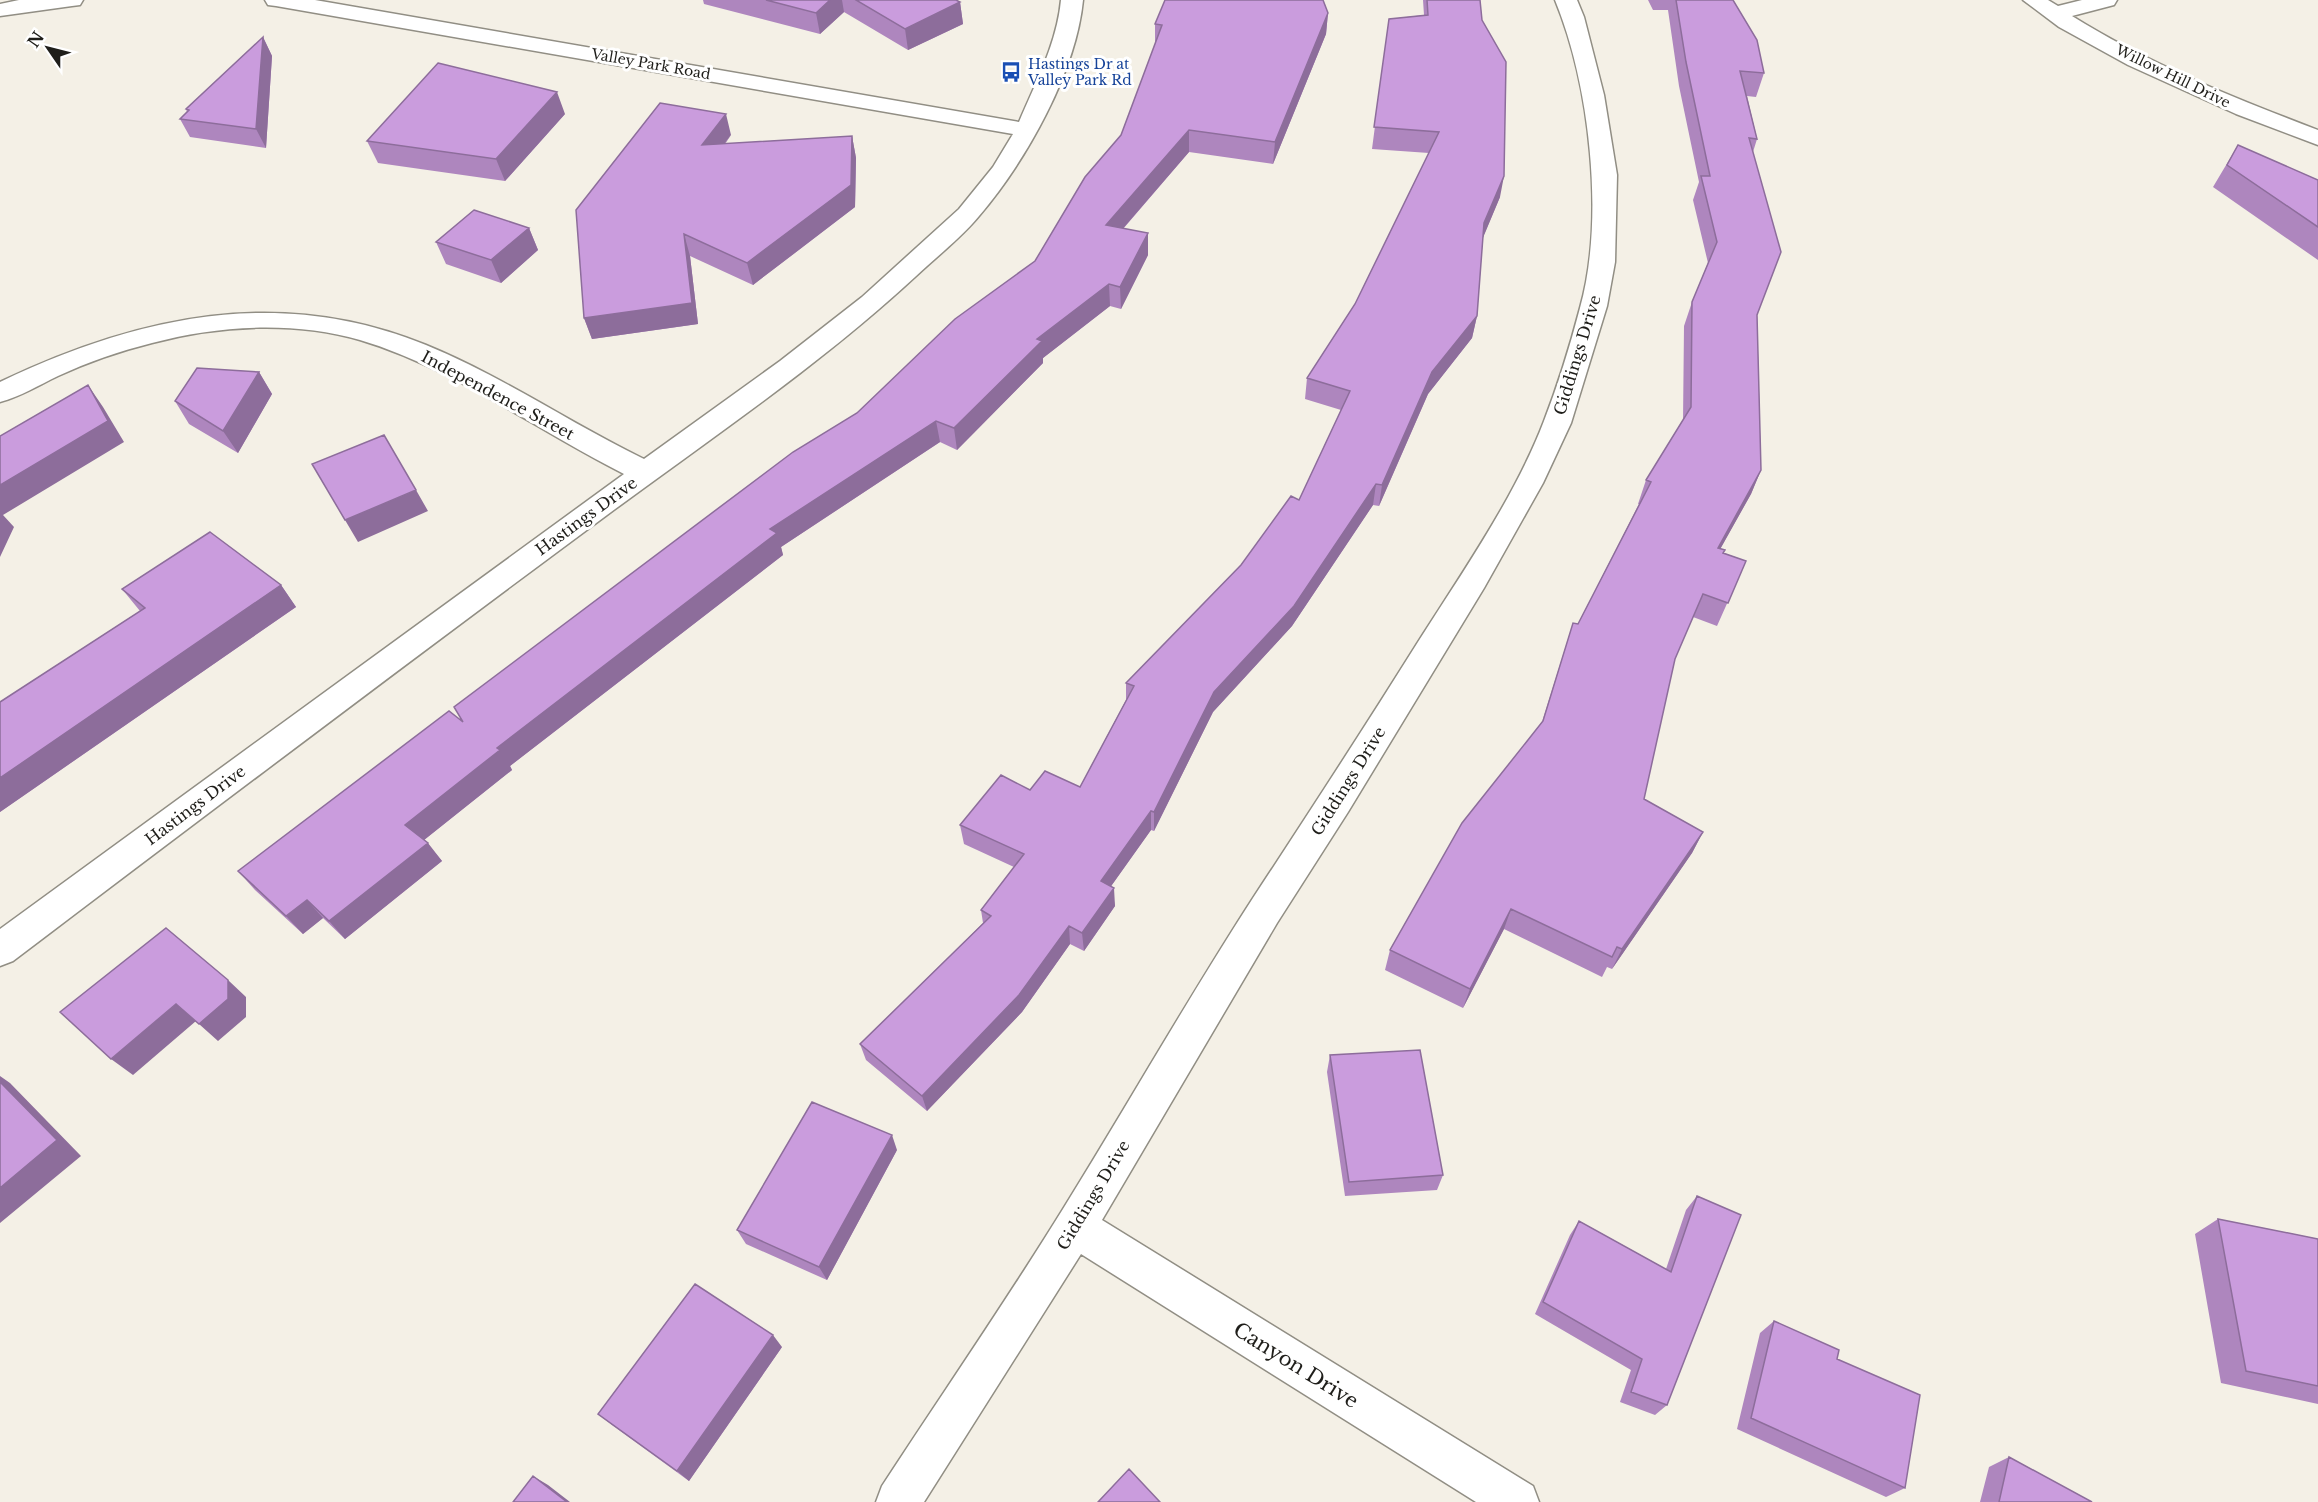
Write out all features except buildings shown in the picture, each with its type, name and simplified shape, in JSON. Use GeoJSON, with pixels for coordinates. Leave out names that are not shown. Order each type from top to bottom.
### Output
{"type":"FeatureCollection","features":[{"type":"Feature","properties":{"kind":"street"},"geometry":{"type":"LineString","coordinates":[[0,10],[32,2],[72,0]]}},
{"type":"Feature","properties":{"kind":"street","name":"Valley Park Road"},"geometry":{"type":"LineString","coordinates":[[276,0],[490,35],[1027,130]]}},
{"type":"Feature","properties":{"kind":"street","name":"Hastings Drive"},"geometry":{"type":"LineString","coordinates":[[0,950],[425,633],[790,367],[871,303],[968,214],[1003,170],[1027,130],[1058,58],[1070,21],[1072,0]]}},
{"type":"Feature","properties":{"kind":"street","name":"Giddings Drive"},"geometry":{"type":"LineString","coordinates":[[898,1502],[1075,1227],[1264,912],[1336,802],[1473,580],[1529,483],[1557,423],[1594,306],[1602,262],[1605,175],[1593,96],[1573,18],[1566,0]]}},
{"type":"Feature","properties":{"kind":"street","name":"Willow Hill Drive"},"geometry":{"type":"LineString","coordinates":[[2034,0],[2166,76],[2209,96],[2318,138]]}},
{"type":"Feature","properties":{"kind":"street"},"geometry":{"type":"LineString","coordinates":[[2055,14],[2106,0]]}},
{"type":"Feature","properties":{"kind":"street","name":"Independence Street"},"geometry":{"type":"LineString","coordinates":[[0,393],[60,365],[107,348],[188,325],[238,319],[272,319],[312,323],[379,338],[458,370],[606,454],[645,472]]}},
{"type":"Feature","properties":{"kind":"street","name":"Canyon Drive"},"geometry":{"type":"LineString","coordinates":[[1075,1227],[1517,1502]]}},
{"type":"Feature","properties":{"kind":"place","name":"Hastings Dr at Valley Park Rd"},"geometry":{"type":"Point","coordinates":[1011,72]}}]}
